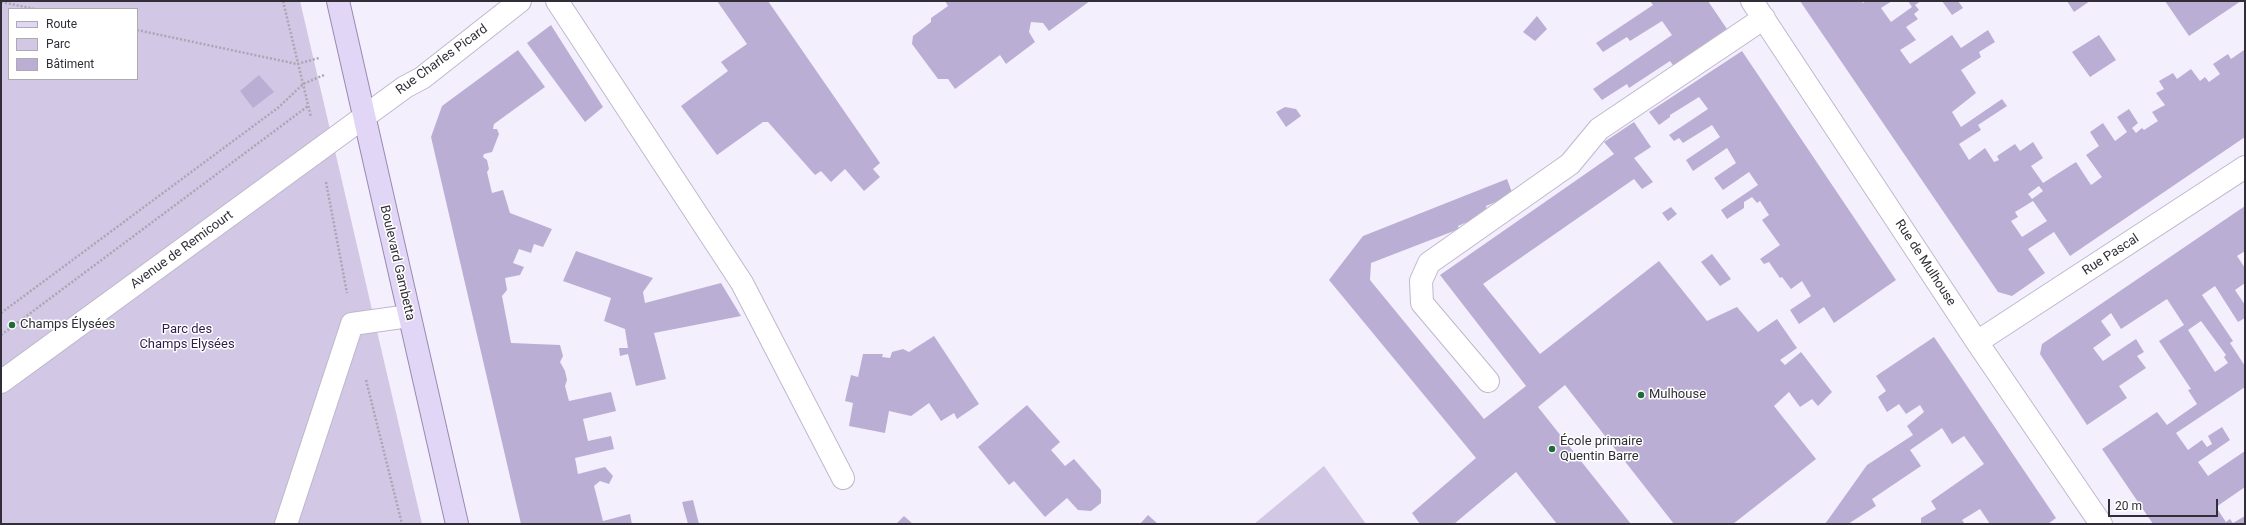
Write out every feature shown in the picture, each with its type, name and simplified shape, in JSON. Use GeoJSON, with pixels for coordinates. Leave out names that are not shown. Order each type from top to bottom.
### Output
{"type":"FeatureCollection","features":[{"type":"Feature","properties":{"kind":"main road","name":"Boulevard Gambetta"},"geometry":{"type":"LineString","coordinates":[[338,1],[363,119],[410,316],[457,524]]}},
{"type":"Feature","properties":{"kind":"street","name":"Rue Charles Picard"},"geometry":{"type":"LineString","coordinates":[[363,119],[405,87],[422,78],[520,1]]}},
{"type":"Feature","properties":{"kind":"street"},"geometry":{"type":"LineString","coordinates":[[557,1],[742,283],[843,478]]}},
{"type":"Feature","properties":{"kind":"street"},"geometry":{"type":"LineString","coordinates":[[1488,381],[1422,303],[1421,281],[1429,263],[1570,164],[1599,129],[1758,10]]}},
{"type":"Feature","properties":{"kind":"street","name":"Rue de Mulhouse"},"geometry":{"type":"LineString","coordinates":[[1758,10],[1977,342],[2101,524]]}},
{"type":"Feature","properties":{"kind":"street","name":"Avenue de Remicourt"},"geometry":{"type":"LineString","coordinates":[[1,382],[363,119]]}},
{"type":"Feature","properties":{"kind":"street","name":"Rue Pascal"},"geometry":{"type":"LineString","coordinates":[[1977,342],[2245,168]]}},
{"type":"Feature","properties":{"kind":"street"},"geometry":{"type":"LineString","coordinates":[[286,524],[352,324],[410,316]]}},
{"type":"Feature","properties":{"kind":"path"},"geometry":{"type":"LineString","coordinates":[[283,1],[297,64],[320,150],[352,324]]}},
{"type":"Feature","properties":{"kind":"path"},"geometry":{"type":"LineString","coordinates":[[1,2],[30,8]]}},
{"type":"Feature","properties":{"kind":"path"},"geometry":{"type":"LineString","coordinates":[[138,30],[297,64],[350,56]]}},
{"type":"Feature","properties":{"kind":"path"},"geometry":{"type":"LineString","coordinates":[[1,312],[279,107],[303,84],[350,56]]}},
{"type":"Feature","properties":{"kind":"path"},"geometry":{"type":"LineString","coordinates":[[1,335],[308,106]]}},
{"type":"Feature","properties":{"kind":"path"},"geometry":{"type":"LineString","coordinates":[[366,378],[402,524]]}},
{"type":"Feature","properties":{"kind":"green space","name":"Parc des Champs Elysées"},"geometry":{"type":"Polygon","coordinates":[[[1,1],[300,1],[422,524],[1,524],[1,1]]]}},
{"type":"Feature","properties":{"kind":"green space"},"geometry":{"type":"Polygon","coordinates":[[[1324,466],[1366,524],[1254,524],[1324,466]]]}},
{"type":"Feature","properties":{"kind":"building"},"geometry":{"type":"Polygon","coordinates":[[[717,1],[768,1],[880,163],[873,169],[880,177],[864,191],[845,169],[831,182],[821,171],[815,175],[768,122],[763,122],[717,155],[681,106],[728,71],[721,62],[747,44],[717,1]]]}},
{"type":"Feature","properties":{"kind":"building"},"geometry":{"type":"Polygon","coordinates":[[[945,1],[1090,1],[1049,31],[1043,23],[1031,22],[1029,32],[1035,42],[1006,64],[1000,55],[955,89],[948,79],[938,79],[912,44],[913,36],[931,22],[931,18],[948,6],[945,1]]]}},
{"type":"Feature","properties":{"kind":"building"},"geometry":{"type":"Polygon","coordinates":[[[1650,1],[1708,1],[1731,35],[1677,71],[1670,61],[1629,88],[1627,84],[1602,100],[1593,89],[1672,35],[1662,21],[1630,41],[1627,37],[1603,52],[1596,43],[1653,5],[1650,1]]]}},
{"type":"Feature","properties":{"kind":"building"},"geometry":{"type":"Polygon","coordinates":[[[1800,1],[1861,1],[1863,3],[1866,1],[1892,1],[1881,8],[1891,22],[1912,7],[1908,1],[1921,1],[1915,5],[1919,10],[1914,14],[1918,19],[1906,27],[1916,40],[1900,50],[1910,64],[1952,35],[1961,48],[1988,30],[1995,42],[1979,52],[1981,57],[1961,70],[1976,93],[1952,112],[1961,127],[2002,99],[2007,106],[1978,125],[1981,130],[1959,144],[1969,160],[1985,148],[1994,162],[1999,160],[1997,156],[2015,144],[2020,151],[2033,142],[2043,158],[2031,166],[2043,183],[2076,162],[2091,185],[2102,177],[2086,155],[2099,146],[2090,132],[2103,123],[2115,141],[2127,132],[2117,117],[2129,109],[2138,123],[2132,128],[2136,133],[2142,128],[2144,130],[2158,121],[2152,112],[2165,105],[2156,93],[2164,89],[2159,81],[2173,73],[2177,79],[2191,69],[2200,81],[2205,77],[2209,82],[2220,74],[2213,64],[2228,54],[2231,59],[2244,50],[2245,137],[2070,256],[2054,232],[2028,249],[2045,273],[2012,296],[1998,292],[1800,1]],[[2039,186],[2028,194],[2032,199],[2043,191],[2039,186]],[[2033,201],[2015,212],[2018,217],[2011,221],[2022,237],[2047,221],[2033,201]]]}},
{"type":"Feature","properties":{"kind":"building"},"geometry":{"type":"Polygon","coordinates":[[[1942,1],[1958,1],[1963,8],[1952,15],[1942,1]]]}},
{"type":"Feature","properties":{"kind":"building"},"geometry":{"type":"Polygon","coordinates":[[[2067,1],[2090,1],[2074,12],[2067,1]]]}},
{"type":"Feature","properties":{"kind":"building"},"geometry":{"type":"Polygon","coordinates":[[[2165,1],[2241,1],[2189,36],[2165,1]]]}},
{"type":"Feature","properties":{"kind":"building"},"geometry":{"type":"Polygon","coordinates":[[[1537,16],[1547,29],[1535,41],[1523,32],[1537,16]]]}},
{"type":"Feature","properties":{"kind":"building"},"geometry":{"type":"Polygon","coordinates":[[[551,25],[603,107],[585,122],[527,43],[551,25]]]}},
{"type":"Feature","properties":{"kind":"building"},"geometry":{"type":"Polygon","coordinates":[[[2099,35],[2116,60],[2090,77],[2072,52],[2099,35]]]}},
{"type":"Feature","properties":{"kind":"building"},"geometry":{"type":"Polygon","coordinates":[[[518,50],[545,87],[494,124],[493,129],[497,129],[499,134],[492,152],[484,154],[483,157],[487,160],[489,169],[487,172],[492,193],[503,190],[510,213],[552,229],[543,247],[534,244],[531,253],[519,249],[513,263],[524,267],[520,275],[505,278],[507,290],[502,296],[511,343],[560,345],[563,356],[560,362],[565,371],[567,380],[565,386],[569,401],[611,392],[616,411],[583,419],[588,441],[611,436],[614,449],[575,458],[578,474],[605,467],[613,476],[609,484],[600,481],[594,486],[603,521],[630,514],[632,524],[521,524],[431,137],[442,106],[518,50]]]}},
{"type":"Feature","properties":{"kind":"building"},"geometry":{"type":"Polygon","coordinates":[[[1742,51],[1896,280],[1834,323],[1824,307],[1799,324],[1790,310],[1811,296],[1802,281],[1791,289],[1782,277],[1780,278],[1769,262],[1764,264],[1760,259],[1780,245],[1762,220],[1769,215],[1760,201],[1757,203],[1752,197],[1744,202],[1744,208],[1727,219],[1721,210],[1758,185],[1749,172],[1723,190],[1714,178],[1736,163],[1727,148],[1693,171],[1686,160],[1720,137],[1712,125],[1683,143],[1679,138],[1674,141],[1669,135],[1708,109],[1699,97],[1670,115],[1670,117],[1659,125],[1649,112],[1742,51]]]}},
{"type":"Feature","properties":{"kind":"building"},"geometry":{"type":"Polygon","coordinates":[[[259,75],[274,92],[253,108],[240,91],[259,75]]]}},
{"type":"Feature","properties":{"kind":"building"},"geometry":{"type":"Polygon","coordinates":[[[1285,107],[1296,109],[1301,116],[1286,127],[1276,112],[1285,107]]]}},
{"type":"Feature","properties":{"kind":"building"},"geometry":{"type":"Polygon","coordinates":[[[1634,122],[1651,147],[1634,158],[1653,182],[1642,189],[1634,179],[1483,284],[1540,354],[1659,261],[1707,321],[1737,307],[1758,332],[1777,319],[1797,348],[1780,360],[1785,365],[1801,352],[1832,392],[1818,406],[1812,399],[1800,407],[1789,392],[1774,406],[1816,459],[1733,524],[1674,524],[1565,385],[1538,407],[1631,524],[1557,524],[1516,472],[1454,524],[1420,524],[1412,513],[1476,458],[1329,280],[1363,236],[1507,179],[1513,195],[1486,206],[1488,213],[1458,226],[1459,229],[1371,263],[1370,280],[1484,419],[1526,386],[1440,275],[1614,154],[1604,142],[1634,122]]]}},
{"type":"Feature","properties":{"kind":"building"},"geometry":{"type":"Polygon","coordinates":[[[2245,206],[2245,251],[2237,256],[2245,268],[2245,283],[2235,290],[2245,305],[2245,318],[2238,322],[2215,286],[2202,295],[2233,341],[2230,343],[2245,366],[2245,387],[2176,433],[2188,450],[2202,440],[2207,447],[2212,444],[2208,436],[2222,427],[2230,440],[2198,462],[2208,476],[2245,451],[2245,487],[2216,507],[2226,522],[2230,519],[2233,523],[2245,516],[2245,524],[2153,524],[2102,449],[2157,412],[2167,425],[2197,404],[2188,390],[2191,389],[2159,341],[2184,325],[2167,299],[2121,329],[2111,313],[2101,321],[2111,335],[2093,348],[2103,361],[2136,339],[2144,352],[2137,356],[2146,368],[2119,386],[2127,398],[2087,425],[2040,354],[2042,344],[2245,206]],[[2201,321],[2188,330],[2215,372],[2228,363],[2224,357],[2226,355],[2201,321]]]}},
{"type":"Feature","properties":{"kind":"building"},"geometry":{"type":"Polygon","coordinates":[[[1671,207],[1677,214],[1668,221],[1662,213],[1671,207]]]}},
{"type":"Feature","properties":{"kind":"building"},"geometry":{"type":"Polygon","coordinates":[[[576,251],[653,278],[643,292],[645,303],[721,283],[741,316],[654,333],[666,379],[636,386],[628,354],[620,356],[619,348],[628,348],[625,329],[604,321],[611,298],[563,281],[576,251]]]}},
{"type":"Feature","properties":{"kind":"building"},"geometry":{"type":"Polygon","coordinates":[[[1712,254],[1731,279],[1720,286],[1701,262],[1712,254]]]}},
{"type":"Feature","properties":{"kind":"building"},"geometry":{"type":"Polygon","coordinates":[[[934,336],[979,404],[957,419],[954,413],[941,421],[929,403],[911,416],[889,411],[885,433],[849,426],[853,403],[845,401],[851,375],[858,377],[863,354],[883,354],[882,357],[890,358],[892,352],[903,349],[909,352],[934,336]]]}},
{"type":"Feature","properties":{"kind":"building"},"geometry":{"type":"Polygon","coordinates":[[[1934,337],[2056,518],[2048,524],[1990,524],[1980,509],[1962,520],[1965,524],[1921,524],[1921,518],[1936,509],[1931,501],[1984,464],[1964,436],[1952,444],[1942,428],[1910,450],[1921,466],[1872,499],[1876,506],[1848,524],[1825,524],[1867,465],[1913,435],[1907,426],[1924,412],[1920,405],[1906,414],[1899,404],[1887,412],[1878,397],[1886,391],[1876,376],[1934,337]]]}},
{"type":"Feature","properties":{"kind":"building"},"geometry":{"type":"Polygon","coordinates":[[[1027,405],[1060,442],[1051,450],[1065,466],[1074,459],[1101,490],[1101,503],[1091,511],[1078,510],[1067,498],[1045,517],[1014,481],[1009,485],[978,447],[1027,405]]]}},
{"type":"Feature","properties":{"kind":"building"},"geometry":{"type":"Polygon","coordinates":[[[693,500],[699,524],[688,524],[682,502],[693,500]]]}},
{"type":"Feature","properties":{"kind":"building"},"geometry":{"type":"Polygon","coordinates":[[[1148,515],[1158,524],[1140,524],[1148,515]]]}},
{"type":"Feature","properties":{"kind":"building"},"geometry":{"type":"Polygon","coordinates":[[[904,516],[913,524],[896,524],[904,516]]]}},
{"type":"Feature","properties":{"kind":"place","name":"Champs Élysées"},"geometry":{"type":"Point","coordinates":[12,325]}},
{"type":"Feature","properties":{"kind":"place","name":"Mulhouse"},"geometry":{"type":"Point","coordinates":[1641,395]}},
{"type":"Feature","properties":{"kind":"place","name":"École primaire Quentin Barre"},"geometry":{"type":"Point","coordinates":[1552,449]}}]}
